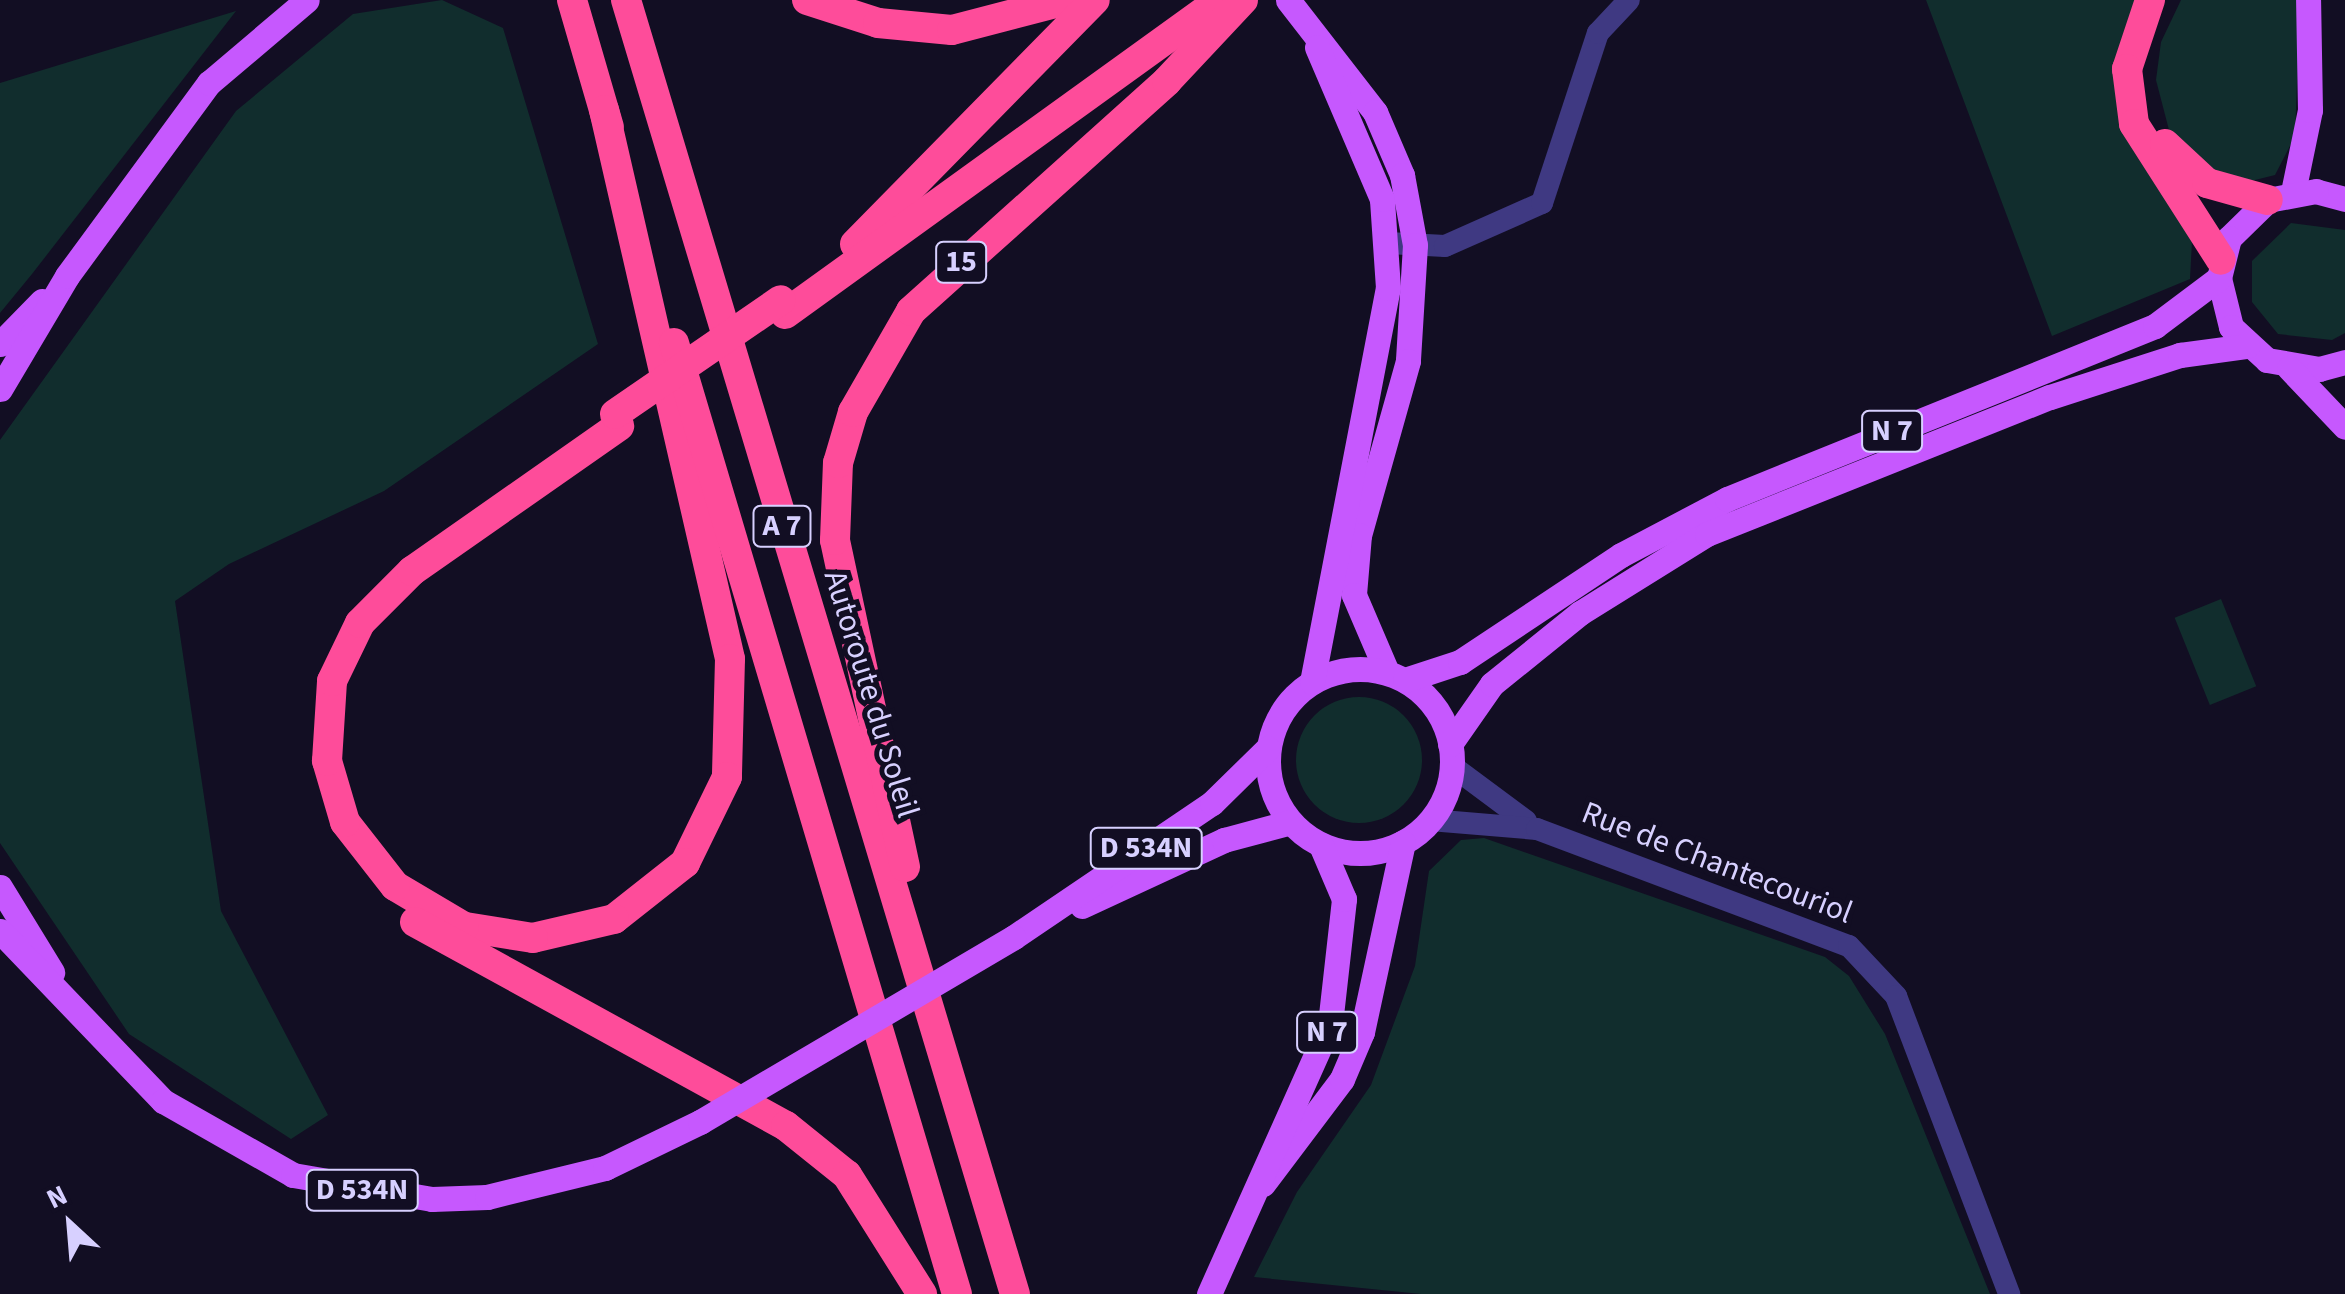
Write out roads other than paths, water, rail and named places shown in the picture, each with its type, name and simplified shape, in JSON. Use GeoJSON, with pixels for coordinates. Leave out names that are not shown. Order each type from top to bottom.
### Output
{"type":"FeatureCollection","features":[{"type":"Feature","properties":{"kind":"highway","name":"A 7"},"geometry":{"type":"LineString","coordinates":[[572,0],[957,1294]]}},
{"type":"Feature","properties":{"kind":"highway","name":"Autoroute du Soleil"},"geometry":{"type":"LineString","coordinates":[[626,0],[1015,1294]]}},
{"type":"Feature","properties":{"kind":"highway"},"geometry":{"type":"LineString","coordinates":[[807,0],[878,23],[952,30],[1066,0]]}},
{"type":"Feature","properties":{"kind":"highway"},"geometry":{"type":"LineString","coordinates":[[783,307],[868,234],[1094,0]]}},
{"type":"Feature","properties":{"kind":"highway"},"geometry":{"type":"LineString","coordinates":[[2150,0],[2128,69],[2134,124],[2220,269]]}},
{"type":"Feature","properties":{"kind":"highway"},"geometry":{"type":"LineString","coordinates":[[2173,0],[2146,76],[2160,134],[2207,183],[2280,196]]}},
{"type":"Feature","properties":{"kind":"highway"},"geometry":{"type":"LineString","coordinates":[[922,1294],[876,1212],[822,1153],[424,929],[368,884],[319,798],[314,692],[329,644],[358,599],[418,547],[617,420],[1232,3]]}},
{"type":"Feature","properties":{"kind":"highway","name":"15"},"geometry":{"type":"LineString","coordinates":[[944,1050],[843,593],[834,502],[844,436],[864,384],[911,311],[1232,3]]}},
{"type":"Feature","properties":{"kind":"highway"},"geometry":{"type":"LineString","coordinates":[[604,110],[730,659],[727,777],[685,864],[614,919],[533,938],[464,926],[394,886],[345,822],[327,761],[332,681],[360,623],[412,571],[617,420]]}},
{"type":"Feature","properties":{"kind":"main road"},"geometry":{"type":"LineString","coordinates":[[0,389],[67,276],[210,83],[306,0]]}},
{"type":"Feature","properties":{"kind":"main road"},"geometry":{"type":"LineString","coordinates":[[1288,0],[1375,112],[1402,175],[1415,245],[1408,361],[1358,535],[1354,595],[1396,676],[1435,707],[1451,755],[1430,820],[1403,842],[1348,852],[1322,845],[1291,822],[1276,800],[1268,748],[1276,722],[1312,682],[1362,668],[1396,676]]}},
{"type":"Feature","properties":{"kind":"main road"},"geometry":{"type":"LineString","coordinates":[[2280,196],[2310,110],[2308,0]]}},
{"type":"Feature","properties":{"kind":"main road"},"geometry":{"type":"LineString","coordinates":[[1307,24],[1368,156],[1388,244],[1382,356],[1337,522],[1312,682]]}},
{"type":"Feature","properties":{"kind":"main road"},"geometry":{"type":"LineString","coordinates":[[2345,199],[2280,196],[2243,219],[2220,269],[2231,327],[2248,346],[2289,368],[2345,427]]}},
{"type":"Feature","properties":{"kind":"main road","name":"N 7"},"geometry":{"type":"LineString","coordinates":[[1396,676],[1460,662],[1621,555],[1727,499],[2155,326],[2220,269]]}},
{"type":"Feature","properties":{"kind":"main road"},"geometry":{"type":"LineString","coordinates":[[0,344],[67,276]]}},
{"type":"Feature","properties":{"kind":"main road","name":"N 7"},"geometry":{"type":"LineString","coordinates":[[1451,755],[1492,684],[1580,613],[1707,534],[2050,397],[2180,355],[2248,346]]}},
{"type":"Feature","properties":{"kind":"main road"},"geometry":{"type":"LineString","coordinates":[[2289,368],[2345,362]]}},
{"type":"Feature","properties":{"kind":"main road","name":"D 534N"},"geometry":{"type":"LineString","coordinates":[[0,931],[124,1067],[199,1129],[333,1185],[432,1199],[546,1187],[700,1122],[1014,937],[1212,803],[1268,748]]}},
{"type":"Feature","properties":{"kind":"main road","name":"D 534N"},"geometry":{"type":"LineString","coordinates":[[1014,937],[1224,840],[1291,822]]}},
{"type":"Feature","properties":{"kind":"main road","name":"N 7"},"geometry":{"type":"LineString","coordinates":[[1242,1206],[1342,1079],[1386,943],[1403,842]]}},
{"type":"Feature","properties":{"kind":"main road","name":"N 7"},"geometry":{"type":"LineString","coordinates":[[1209,1294],[1242,1206],[1330,1024],[1344,898],[1322,845]]}},
{"type":"Feature","properties":{"kind":"main road","name":"D 534N"},"geometry":{"type":"LineString","coordinates":[[0,887],[72,1006]]}},
{"type":"Feature","properties":{"kind":"street"},"geometry":{"type":"LineString","coordinates":[[1388,244],[1446,246],[1512,222],[1553,187],[1598,33],[1629,0]]}},
{"type":"Feature","properties":{"kind":"street","name":"Rue de Chantecouriol"},"geometry":{"type":"LineString","coordinates":[[1451,755],[1538,828]]}},
{"type":"Feature","properties":{"kind":"street","name":"Rue de Chantecouriol"},"geometry":{"type":"LineString","coordinates":[[1430,820],[1538,828],[1792,922],[1876,968],[1896,996],[2010,1294]]}}]}
